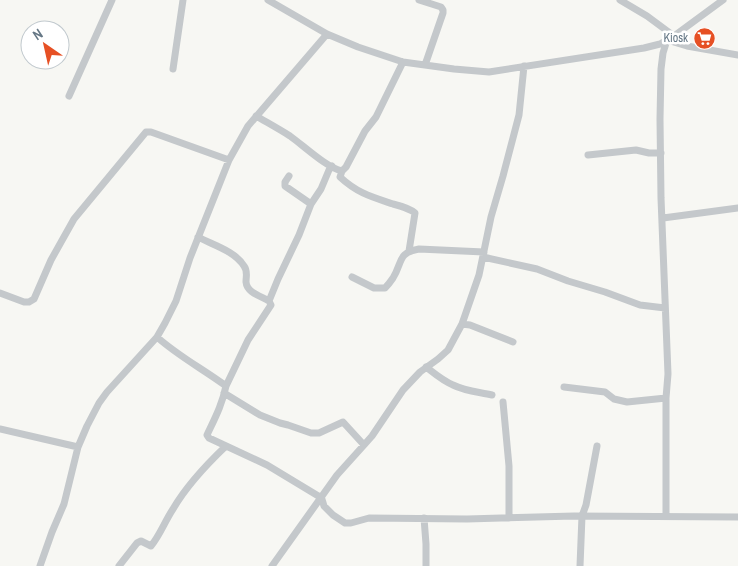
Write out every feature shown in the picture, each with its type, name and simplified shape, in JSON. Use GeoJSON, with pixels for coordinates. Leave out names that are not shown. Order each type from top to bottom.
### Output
{"type":"FeatureCollection","features":[{"type":"Feature","properties":{"kind":"street"},"geometry":{"type":"LineString","coordinates":[[69,96],[112,0]]}},
{"type":"Feature","properties":{"kind":"street"},"geometry":{"type":"LineString","coordinates":[[173,70],[183,0]]}},
{"type":"Feature","properties":{"kind":"street"},"geometry":{"type":"LineString","coordinates":[[268,0],[327,34],[403,62],[489,72],[660,44],[723,0]]}},
{"type":"Feature","properties":{"kind":"street"},"geometry":{"type":"LineString","coordinates":[[419,0],[440,7],[443,10],[425,65]]}},
{"type":"Feature","properties":{"kind":"street"},"geometry":{"type":"LineString","coordinates":[[620,0],[647,16],[670,38],[687,46],[738,55]]}},
{"type":"Feature","properties":{"kind":"street"},"geometry":{"type":"LineString","coordinates":[[40,566],[64,504],[78,446],[106,392],[157,337],[176,301],[198,237],[229,160],[248,126],[327,34]]}},
{"type":"Feature","properties":{"kind":"street"},"geometry":{"type":"LineString","coordinates":[[666,516],[666,398],[668,374],[661,153],[661,69],[663,53],[670,38]]}},
{"type":"Feature","properties":{"kind":"street"},"geometry":{"type":"LineString","coordinates":[[403,62],[376,117],[365,131],[340,177],[349,186],[364,194],[415,213],[409,251]]}},
{"type":"Feature","properties":{"kind":"street"},"geometry":{"type":"LineString","coordinates":[[272,566],[337,475],[372,436],[403,390],[420,372],[448,350],[462,324],[479,275],[491,217],[504,176],[518,115],[524,66]]}},
{"type":"Feature","properties":{"kind":"street"},"geometry":{"type":"LineString","coordinates":[[256,116],[291,137],[320,159],[342,171]]}},
{"type":"Feature","properties":{"kind":"street"},"geometry":{"type":"LineString","coordinates":[[0,293],[24,302],[34,299],[51,260],[74,219],[146,132],[151,132],[229,160]]}},
{"type":"Feature","properties":{"kind":"street"},"geometry":{"type":"LineString","coordinates":[[588,155],[636,150],[661,153]]}},
{"type":"Feature","properties":{"kind":"street"},"geometry":{"type":"LineString","coordinates":[[332,166],[311,204],[299,235],[278,279],[269,300],[271,305],[248,340],[225,390],[220,408],[207,435],[209,438],[267,465],[321,497],[324,506],[345,523],[369,518],[738,517]]}},
{"type":"Feature","properties":{"kind":"street"},"geometry":{"type":"LineString","coordinates":[[289,176],[285,186],[311,204]]}},
{"type":"Feature","properties":{"kind":"street"},"geometry":{"type":"LineString","coordinates":[[663,218],[738,208]]}},
{"type":"Feature","properties":{"kind":"street"},"geometry":{"type":"LineString","coordinates":[[198,237],[226,251],[244,265],[248,288],[269,300]]}},
{"type":"Feature","properties":{"kind":"street"},"geometry":{"type":"LineString","coordinates":[[352,277],[374,288],[385,288],[394,278],[401,258],[409,251],[420,249],[484,254],[537,269],[640,305],[665,308]]}},
{"type":"Feature","properties":{"kind":"street"},"geometry":{"type":"LineString","coordinates":[[462,324],[470,325],[513,342]]}},
{"type":"Feature","properties":{"kind":"street"},"geometry":{"type":"LineString","coordinates":[[157,337],[176,354],[206,372],[225,390],[260,415],[311,433],[319,433],[343,422],[364,445]]}},
{"type":"Feature","properties":{"kind":"street"},"geometry":{"type":"LineString","coordinates":[[426,367],[453,385],[492,395]]}},
{"type":"Feature","properties":{"kind":"street"},"geometry":{"type":"LineString","coordinates":[[564,387],[605,392],[614,399],[627,402],[666,398]]}},
{"type":"Feature","properties":{"kind":"street"},"geometry":{"type":"LineString","coordinates":[[503,402],[508,466],[509,518]]}},
{"type":"Feature","properties":{"kind":"street"},"geometry":{"type":"LineString","coordinates":[[0,429],[78,446]]}},
{"type":"Feature","properties":{"kind":"street"},"geometry":{"type":"LineString","coordinates":[[119,566],[137,543],[141,541],[151,546],[184,491],[226,446]]}},
{"type":"Feature","properties":{"kind":"street"},"geometry":{"type":"LineString","coordinates":[[580,566],[582,516],[586,505],[597,446]]}},
{"type":"Feature","properties":{"kind":"street"},"geometry":{"type":"LineString","coordinates":[[424,518],[426,566]]}},
{"type":"Feature","properties":{"kind":"place","name":"Kiosk"},"geometry":{"type":"Point","coordinates":[704,38]}}]}
